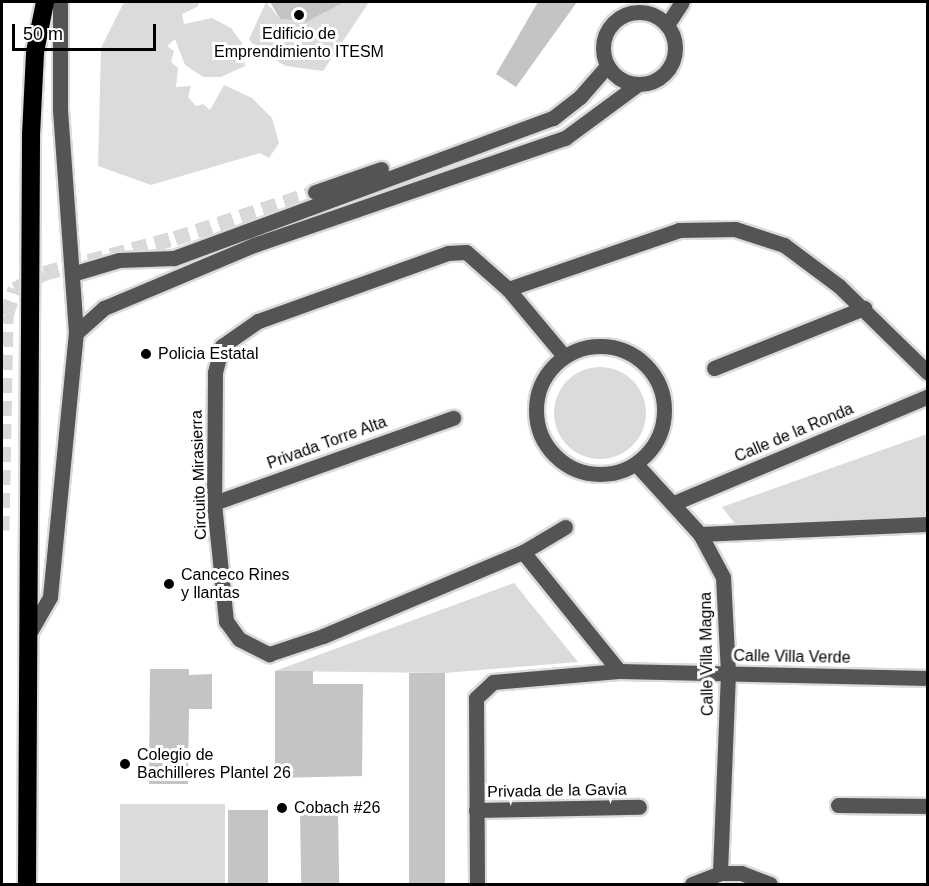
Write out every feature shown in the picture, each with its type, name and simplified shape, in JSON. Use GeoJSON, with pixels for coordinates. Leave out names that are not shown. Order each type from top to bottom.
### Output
{"type":"FeatureCollection","features":[{"type":"Feature","properties":{"kind":"highway"},"geometry":{"type":"LineString","coordinates":[[27,885],[26,640],[31,135],[35,52],[45,2]]}},
{"type":"Feature","properties":{"kind":"street"},"geometry":{"type":"LineString","coordinates":[[26,640],[52,587],[76,333],[60,109],[60,2]]}},
{"type":"Feature","properties":{"kind":"street"},"geometry":{"type":"LineString","coordinates":[[668,25],[682,2]]}},
{"type":"Feature","properties":{"kind":"street"},"geometry":{"type":"LineString","coordinates":[[639,6],[668,25],[675,47],[669,69],[650,83],[637,84],[614,75],[607,66],[603,41],[607,30],[625,14],[639,6]]}},
{"type":"Feature","properties":{"kind":"street"},"geometry":{"type":"LineString","coordinates":[[72,274],[119,260],[174,258],[411,168],[553,118],[580,98],[607,66]]}},
{"type":"Feature","properties":{"kind":"street"},"geometry":{"type":"LineString","coordinates":[[76,333],[104,308],[254,245],[565,138],[637,84]]}},
{"type":"Feature","properties":{"kind":"street"},"geometry":{"type":"LineString","coordinates":[[553,118],[565,138]]}},
{"type":"Feature","properties":{"kind":"street"},"geometry":{"type":"LineString","coordinates":[[315,192],[379,170],[411,168]]}},
{"type":"Feature","properties":{"kind":"street"},"geometry":{"type":"LineString","coordinates":[[564,357],[508,288],[678,230],[735,229],[784,244],[864,308],[927,373]]}},
{"type":"Feature","properties":{"kind":"street","name":"Circuito Mirasierra"},"geometry":{"type":"LineString","coordinates":[[508,288],[466,252],[448,253],[258,321],[222,346],[215,373],[214,503],[226,621],[239,639],[269,654],[323,636],[523,552],[564,527]]}},
{"type":"Feature","properties":{"kind":"street"},"geometry":{"type":"LineString","coordinates":[[714,368],[864,308]]}},
{"type":"Feature","properties":{"kind":"street"},"geometry":{"type":"LineString","coordinates":[[603,345],[622,350],[640,359],[654,374],[662,392],[663,422],[651,450],[636,464],[616,473],[593,475],[577,471],[549,452],[537,426],[538,392],[548,372],[564,357],[583,348],[603,345]]}},
{"type":"Feature","properties":{"kind":"street","name":"Calle de la Ronda"},"geometry":{"type":"LineString","coordinates":[[674,503],[927,396]]}},
{"type":"Feature","properties":{"kind":"street","name":"Privada Torre Alta"},"geometry":{"type":"LineString","coordinates":[[214,503],[453,418]]}},
{"type":"Feature","properties":{"kind":"street","name":"Calle Villa Magna"},"geometry":{"type":"LineString","coordinates":[[636,464],[700,534],[723,577],[728,673],[720,873]]}},
{"type":"Feature","properties":{"kind":"street"},"geometry":{"type":"LineString","coordinates":[[700,534],[927,524]]}},
{"type":"Feature","properties":{"kind":"street"},"geometry":{"type":"LineString","coordinates":[[523,552],[619,671]]}},
{"type":"Feature","properties":{"kind":"street"},"geometry":{"type":"LineString","coordinates":[[477,885],[476,698],[493,681],[619,671]]}},
{"type":"Feature","properties":{"kind":"street","name":"Calle Villa Verde"},"geometry":{"type":"LineString","coordinates":[[619,671],[927,678]]}},
{"type":"Feature","properties":{"kind":"street"},"geometry":{"type":"LineString","coordinates":[[838,805],[927,806]]}},
{"type":"Feature","properties":{"kind":"street","name":"Privada de la Gavia"},"geometry":{"type":"LineString","coordinates":[[476,810],[639,807]]}},
{"type":"Feature","properties":{"kind":"street"},"geometry":{"type":"LineString","coordinates":[[692,885],[720,873],[741,873],[770,885]]}},
{"type":"Feature","properties":{"kind":"shaded area"},"geometry":{"type":"Polygon","coordinates":[[[124,2],[200,2],[197,7],[182,14],[184,24],[212,18],[231,28],[242,43],[245,66],[221,77],[203,77],[185,65],[175,39],[167,46],[174,51],[171,62],[178,68],[176,87],[191,86],[188,97],[196,106],[203,104],[210,110],[224,85],[252,98],[272,118],[279,143],[269,158],[260,153],[151,185],[98,166],[101,48],[124,2]]]}},
{"type":"Feature","properties":{"kind":"shaded area"},"geometry":{"type":"Polygon","coordinates":[[[266,2],[280,19],[307,22],[326,12],[326,2],[369,2],[323,71],[286,66],[256,49],[249,39],[266,2]]]}},
{"type":"Feature","properties":{"kind":"shaded area"},"geometry":{"type":"Polygon","coordinates":[[[600,367],[618,371],[632,381],[642,395],[646,413],[642,431],[632,445],[618,455],[600,459],[582,455],[568,445],[558,431],[554,413],[558,395],[568,381],[582,371],[600,367]]]}},
{"type":"Feature","properties":{"kind":"shaded area"},"geometry":{"type":"Polygon","coordinates":[[[927,434],[927,517],[735,524],[722,507],[927,434]]]}},
{"type":"Feature","properties":{"kind":"shaded area"},"geometry":{"type":"Polygon","coordinates":[[[514,583],[578,662],[445,673],[275,671],[514,583]]]}},
{"type":"Feature","properties":{"kind":"shaded area"},"geometry":{"type":"Polygon","coordinates":[[[120,804],[225,804],[225,884],[120,884],[120,804]]]}},
{"type":"Feature","properties":{"kind":"building","name":"Edificio de Emprendimiento ITESM"},"geometry":{"type":"Polygon","coordinates":[[[270,2],[344,2],[307,22],[280,19],[270,2]]]}},
{"type":"Feature","properties":{"kind":"building"},"geometry":{"type":"Polygon","coordinates":[[[538,2],[577,2],[516,87],[496,74],[538,2]]]}},
{"type":"Feature","properties":{"kind":"building"},"geometry":{"type":"Polygon","coordinates":[[[150,669],[189,669],[189,675],[212,674],[212,709],[189,709],[188,784],[149,784],[150,669]]]}},
{"type":"Feature","properties":{"kind":"building"},"geometry":{"type":"Polygon","coordinates":[[[275,671],[313,671],[313,684],[363,684],[362,776],[275,778],[275,671]]]}},
{"type":"Feature","properties":{"kind":"building"},"geometry":{"type":"Polygon","coordinates":[[[409,673],[445,673],[445,884],[409,884],[409,673]]]}},
{"type":"Feature","properties":{"kind":"building"},"geometry":{"type":"Polygon","coordinates":[[[228,810],[268,810],[268,884],[228,884],[228,810]]]}},
{"type":"Feature","properties":{"kind":"building"},"geometry":{"type":"Polygon","coordinates":[[[338,812],[339,884],[301,884],[300,813],[338,812]]]}},
{"type":"Feature","properties":{"kind":"tunnel"},"geometry":{"type":"LineString","coordinates":[[2,530],[6,315],[15,289],[44,273],[175,238],[315,192]]}},
{"type":"Feature","properties":{"kind":"place","name":"Edificio de Emprendimiento ITESM"},"geometry":{"type":"Point","coordinates":[299,15]}},
{"type":"Feature","properties":{"kind":"place","name":"Policia Estatal"},"geometry":{"type":"Point","coordinates":[146,354]}},
{"type":"Feature","properties":{"kind":"place","name":"Canceco Rines y llantas"},"geometry":{"type":"Point","coordinates":[169,584]}},
{"type":"Feature","properties":{"kind":"place","name":"Colegio de Bachilleres Plantel 26"},"geometry":{"type":"Point","coordinates":[125,764]}},
{"type":"Feature","properties":{"kind":"place","name":"Cobach #26"},"geometry":{"type":"Point","coordinates":[282,808]}}]}
